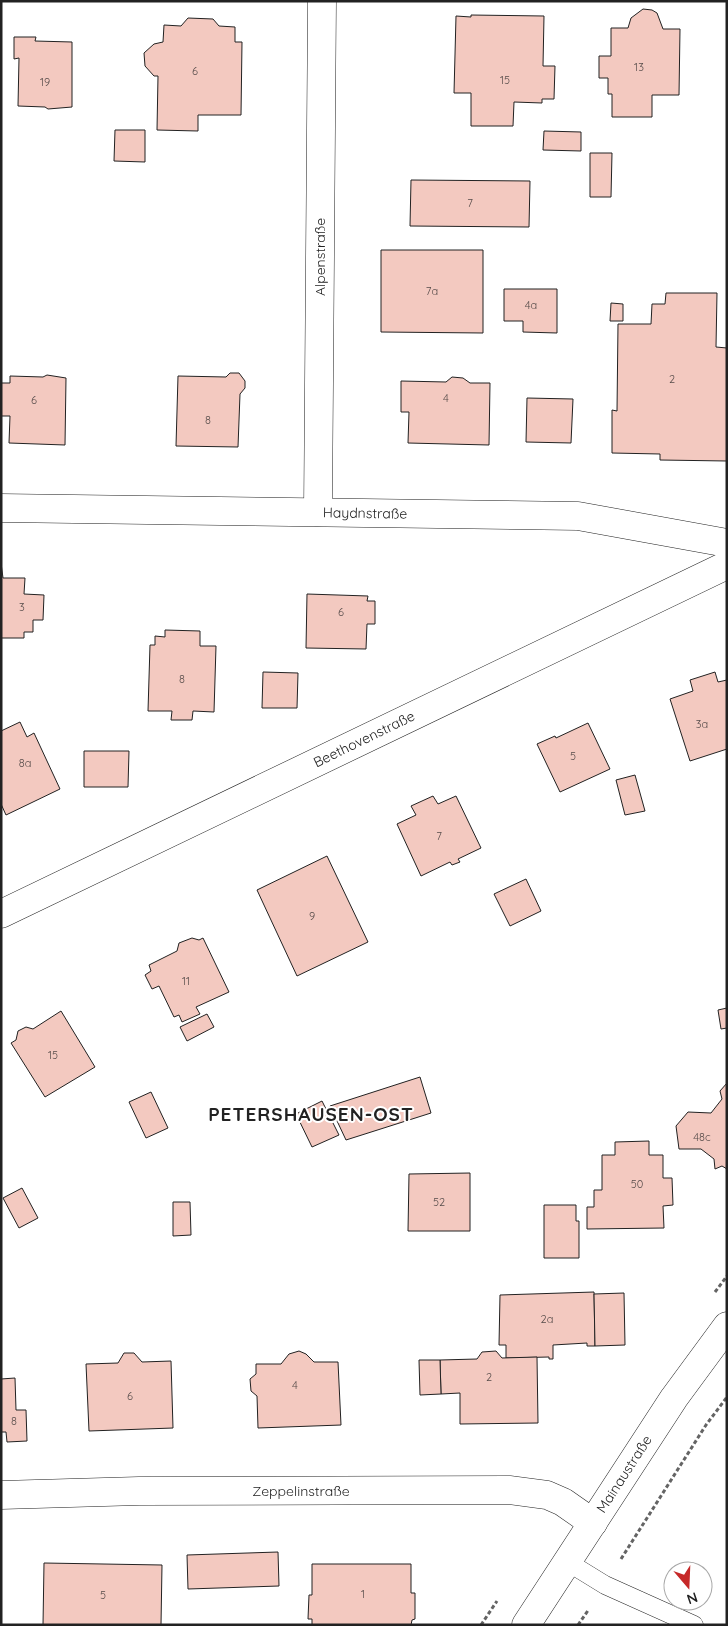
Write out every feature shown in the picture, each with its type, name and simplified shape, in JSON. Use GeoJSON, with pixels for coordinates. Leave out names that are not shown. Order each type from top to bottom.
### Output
{"type":"FeatureCollection","features":[{"type":"Feature","properties":{"kind":"street","name":"Alpenstraße"},"geometry":{"type":"LineString","coordinates":[[318,512],[322,1]]}},
{"type":"Feature","properties":{"kind":"street","name":"Haydnstraße"},"geometry":{"type":"LineString","coordinates":[[1,508],[578,516],[727,543]]}},
{"type":"Feature","properties":{"kind":"street","name":"Beethovenstraße"},"geometry":{"type":"LineString","coordinates":[[1,914],[727,565]]}},
{"type":"Feature","properties":{"kind":"street","name":"Mainaustraße"},"geometry":{"type":"LineString","coordinates":[[526,1625],[674,1398],[727,1326]]}},
{"type":"Feature","properties":{"kind":"street","name":"Zeppelinstraße"},"geometry":{"type":"LineString","coordinates":[[1,1495],[149,1491],[509,1490],[547,1495],[563,1502],[593,1523]]}},
{"type":"Feature","properties":{"kind":"lane"},"geometry":{"type":"LineString","coordinates":[[566,1561],[604,1585],[694,1625]]}},
{"type":"Feature","properties":{"kind":"path"},"geometry":{"type":"LineString","coordinates":[[578,1625],[706,1425],[727,1397]]}},
{"type":"Feature","properties":{"kind":"building"},"geometry":{"type":"Polygon","coordinates":[[[643,9],[652,10],[657,13],[663,29],[680,29],[679,95],[652,95],[652,117],[612,117],[612,94],[608,94],[608,78],[599,78],[599,56],[611,56],[611,28],[628,28],[631,18],[643,9]]]}},
{"type":"Feature","properties":{"kind":"building"},"geometry":{"type":"Polygon","coordinates":[[[471,15],[544,16],[543,66],[555,66],[554,99],[542,99],[542,103],[514,102],[513,126],[471,126],[471,93],[454,93],[456,16],[471,17],[471,15]]]}},
{"type":"Feature","properties":{"kind":"building"},"geometry":{"type":"Polygon","coordinates":[[[188,18],[213,19],[219,26],[235,27],[235,42],[242,42],[241,115],[198,115],[198,131],[157,130],[158,76],[154,76],[145,66],[144,53],[154,44],[163,42],[164,25],[181,26],[188,18]]]}},
{"type":"Feature","properties":{"kind":"building"},"geometry":{"type":"Polygon","coordinates":[[[14,37],[36,37],[35,41],[72,42],[72,107],[48,109],[45,107],[18,106],[19,58],[14,59],[14,37]]]}},
{"type":"Feature","properties":{"kind":"building"},"geometry":{"type":"Polygon","coordinates":[[[115,130],[145,130],[145,162],[114,161],[115,130]]]}},
{"type":"Feature","properties":{"kind":"building"},"geometry":{"type":"Polygon","coordinates":[[[544,131],[581,132],[581,151],[543,150],[544,131]]]}},
{"type":"Feature","properties":{"kind":"building"},"geometry":{"type":"Polygon","coordinates":[[[590,153],[612,153],[611,197],[590,197],[590,153]]]}},
{"type":"Feature","properties":{"kind":"building"},"geometry":{"type":"Polygon","coordinates":[[[411,180],[530,181],[529,227],[410,226],[411,180]]]}},
{"type":"Feature","properties":{"kind":"building"},"geometry":{"type":"Polygon","coordinates":[[[381,250],[483,250],[483,333],[381,332],[381,250]]]}},
{"type":"Feature","properties":{"kind":"building"},"geometry":{"type":"Polygon","coordinates":[[[504,289],[557,289],[557,333],[523,332],[523,321],[504,321],[504,289]]]}},
{"type":"Feature","properties":{"kind":"building"},"geometry":{"type":"Polygon","coordinates":[[[666,293],[717,293],[716,347],[727,348],[727,461],[660,460],[660,454],[612,453],[612,410],[617,411],[618,324],[651,324],[652,304],[665,304],[666,293]]]}},
{"type":"Feature","properties":{"kind":"building"},"geometry":{"type":"Polygon","coordinates":[[[611,303],[623,304],[623,321],[610,321],[611,303]]]}},
{"type":"Feature","properties":{"kind":"building"},"geometry":{"type":"Polygon","coordinates":[[[230,373],[239,373],[245,381],[245,388],[240,394],[238,447],[176,446],[178,376],[226,377],[230,373]]]}},
{"type":"Feature","properties":{"kind":"building"},"geometry":{"type":"Polygon","coordinates":[[[47,375],[66,378],[65,445],[9,443],[10,416],[1,416],[1,383],[10,383],[10,376],[43,377],[47,375]]]}},
{"type":"Feature","properties":{"kind":"building"},"geometry":{"type":"Polygon","coordinates":[[[452,377],[463,378],[470,383],[490,383],[489,445],[408,443],[409,412],[401,412],[401,381],[446,382],[452,377]]]}},
{"type":"Feature","properties":{"kind":"building"},"geometry":{"type":"Polygon","coordinates":[[[527,398],[573,399],[571,443],[526,442],[527,398]]]}},
{"type":"Feature","properties":{"kind":"building"},"geometry":{"type":"Polygon","coordinates":[[[1,563],[3,578],[25,578],[24,594],[44,595],[43,620],[33,620],[33,632],[24,632],[24,638],[1,638],[1,563]]]}},
{"type":"Feature","properties":{"kind":"building"},"geometry":{"type":"Polygon","coordinates":[[[307,594],[368,596],[367,601],[375,601],[375,624],[367,624],[366,649],[306,648],[307,594]]]}},
{"type":"Feature","properties":{"kind":"building"},"geometry":{"type":"Polygon","coordinates":[[[165,630],[200,631],[200,646],[216,646],[214,712],[193,711],[192,720],[171,720],[172,711],[148,711],[150,645],[155,645],[155,636],[165,637],[165,630]]]}},
{"type":"Feature","properties":{"kind":"building"},"geometry":{"type":"Polygon","coordinates":[[[263,672],[298,673],[297,708],[262,708],[263,672]]]}},
{"type":"Feature","properties":{"kind":"building"},"geometry":{"type":"Polygon","coordinates":[[[715,672],[718,682],[727,680],[727,749],[690,761],[670,699],[693,691],[690,680],[715,672]]]}},
{"type":"Feature","properties":{"kind":"building"},"geometry":{"type":"Polygon","coordinates":[[[20,722],[27,737],[34,733],[60,789],[6,815],[1,804],[1,731],[20,722]]]}},
{"type":"Feature","properties":{"kind":"building"},"geometry":{"type":"Polygon","coordinates":[[[588,723],[610,769],[560,792],[537,744],[555,736],[556,738],[588,723]]]}},
{"type":"Feature","properties":{"kind":"building"},"geometry":{"type":"Polygon","coordinates":[[[84,751],[129,751],[128,787],[84,787],[84,751]]]}},
{"type":"Feature","properties":{"kind":"building"},"geometry":{"type":"Polygon","coordinates":[[[635,775],[645,811],[625,815],[616,780],[635,775]]]}},
{"type":"Feature","properties":{"kind":"building"},"geometry":{"type":"Polygon","coordinates":[[[433,796],[438,804],[456,796],[481,848],[458,859],[460,862],[452,865],[450,862],[421,876],[397,824],[416,815],[411,806],[433,796]]]}},
{"type":"Feature","properties":{"kind":"building"},"geometry":{"type":"Polygon","coordinates":[[[327,856],[368,942],[297,976],[257,890],[327,856]]]}},
{"type":"Feature","properties":{"kind":"building"},"geometry":{"type":"Polygon","coordinates":[[[526,879],[541,911],[510,926],[494,894],[526,879]]]}},
{"type":"Feature","properties":{"kind":"building"},"geometry":{"type":"Polygon","coordinates":[[[192,938],[199,940],[203,938],[229,992],[196,1007],[200,1014],[182,1022],[179,1015],[174,1017],[159,986],[152,989],[145,975],[151,971],[149,965],[177,951],[179,943],[192,938]]]}},
{"type":"Feature","properties":{"kind":"building"},"geometry":{"type":"Polygon","coordinates":[[[727,1008],[727,1028],[721,1029],[718,1010],[727,1008]]]}},
{"type":"Feature","properties":{"kind":"building"},"geometry":{"type":"Polygon","coordinates":[[[61,1011],[95,1067],[45,1097],[11,1043],[16,1040],[18,1031],[26,1027],[33,1029],[61,1011]]]}},
{"type":"Feature","properties":{"kind":"building"},"geometry":{"type":"Polygon","coordinates":[[[207,1014],[214,1027],[187,1041],[180,1027],[207,1014]]]}},
{"type":"Feature","properties":{"kind":"building"},"geometry":{"type":"Polygon","coordinates":[[[420,1077],[431,1113],[346,1140],[330,1106],[420,1077]]]}},
{"type":"Feature","properties":{"kind":"building"},"geometry":{"type":"Polygon","coordinates":[[[727,1083],[727,1169],[722,1166],[715,1169],[714,1159],[701,1149],[679,1149],[676,1126],[688,1112],[711,1113],[722,1099],[720,1091],[727,1083]]]}},
{"type":"Feature","properties":{"kind":"building"},"geometry":{"type":"Polygon","coordinates":[[[151,1092],[168,1128],[146,1138],[129,1102],[151,1092]]]}},
{"type":"Feature","properties":{"kind":"building"},"geometry":{"type":"Polygon","coordinates":[[[322,1101],[339,1135],[312,1147],[296,1114],[322,1101]]]}},
{"type":"Feature","properties":{"kind":"building"},"geometry":{"type":"Polygon","coordinates":[[[649,1141],[649,1155],[663,1155],[663,1178],[672,1178],[673,1205],[663,1206],[664,1228],[587,1229],[587,1207],[594,1207],[594,1190],[602,1190],[602,1155],[615,1155],[615,1142],[649,1141]]]}},
{"type":"Feature","properties":{"kind":"building"},"geometry":{"type":"Polygon","coordinates":[[[470,1173],[470,1231],[408,1231],[409,1174],[470,1173]]]}},
{"type":"Feature","properties":{"kind":"building"},"geometry":{"type":"Polygon","coordinates":[[[22,1188],[38,1218],[19,1228],[3,1198],[22,1188]]]}},
{"type":"Feature","properties":{"kind":"building"},"geometry":{"type":"Polygon","coordinates":[[[173,1202],[190,1202],[191,1235],[173,1236],[173,1202]]]}},
{"type":"Feature","properties":{"kind":"building"},"geometry":{"type":"Polygon","coordinates":[[[544,1205],[576,1205],[576,1221],[579,1221],[579,1258],[544,1258],[544,1205]]]}},
{"type":"Feature","properties":{"kind":"building"},"geometry":{"type":"Polygon","coordinates":[[[594,1292],[595,1346],[587,1346],[587,1343],[553,1345],[553,1359],[549,1359],[549,1357],[506,1358],[506,1345],[499,1345],[500,1295],[594,1292]]]}},
{"type":"Feature","properties":{"kind":"building"},"geometry":{"type":"Polygon","coordinates":[[[624,1293],[625,1345],[595,1346],[594,1294],[624,1293]]]}},
{"type":"Feature","properties":{"kind":"building"},"geometry":{"type":"Polygon","coordinates":[[[299,1351],[306,1354],[314,1362],[338,1362],[341,1425],[258,1428],[257,1396],[251,1391],[250,1379],[256,1374],[256,1364],[281,1364],[289,1354],[299,1351]]]}},
{"type":"Feature","properties":{"kind":"building"},"geometry":{"type":"Polygon","coordinates":[[[496,1351],[502,1358],[537,1357],[538,1423],[460,1424],[460,1393],[441,1394],[440,1360],[477,1359],[482,1352],[496,1351]]]}},
{"type":"Feature","properties":{"kind":"building"},"geometry":{"type":"Polygon","coordinates":[[[124,1353],[134,1353],[142,1362],[171,1361],[173,1428],[89,1431],[86,1364],[118,1363],[124,1353]]]}},
{"type":"Feature","properties":{"kind":"building"},"geometry":{"type":"Polygon","coordinates":[[[419,1360],[440,1360],[441,1394],[420,1395],[419,1360]]]}},
{"type":"Feature","properties":{"kind":"building"},"geometry":{"type":"Polygon","coordinates":[[[15,1378],[16,1410],[26,1410],[27,1441],[7,1442],[6,1432],[1,1432],[1,1379],[15,1378]]]}},
{"type":"Feature","properties":{"kind":"building"},"geometry":{"type":"Polygon","coordinates":[[[278,1552],[279,1586],[188,1589],[187,1555],[278,1552]]]}},
{"type":"Feature","properties":{"kind":"building"},"geometry":{"type":"Polygon","coordinates":[[[44,1563],[162,1565],[161,1625],[43,1625],[44,1563]]]}},
{"type":"Feature","properties":{"kind":"building"},"geometry":{"type":"Polygon","coordinates":[[[312,1564],[411,1564],[411,1593],[415,1593],[415,1619],[412,1620],[411,1625],[312,1625],[312,1619],[308,1619],[309,1595],[312,1595],[312,1564]]]}},
{"type":"Feature","properties":{"kind":"district","name":"PETERSHAUSEN-OST"},"geometry":{"type":"Point","coordinates":[311,1114]}}]}
